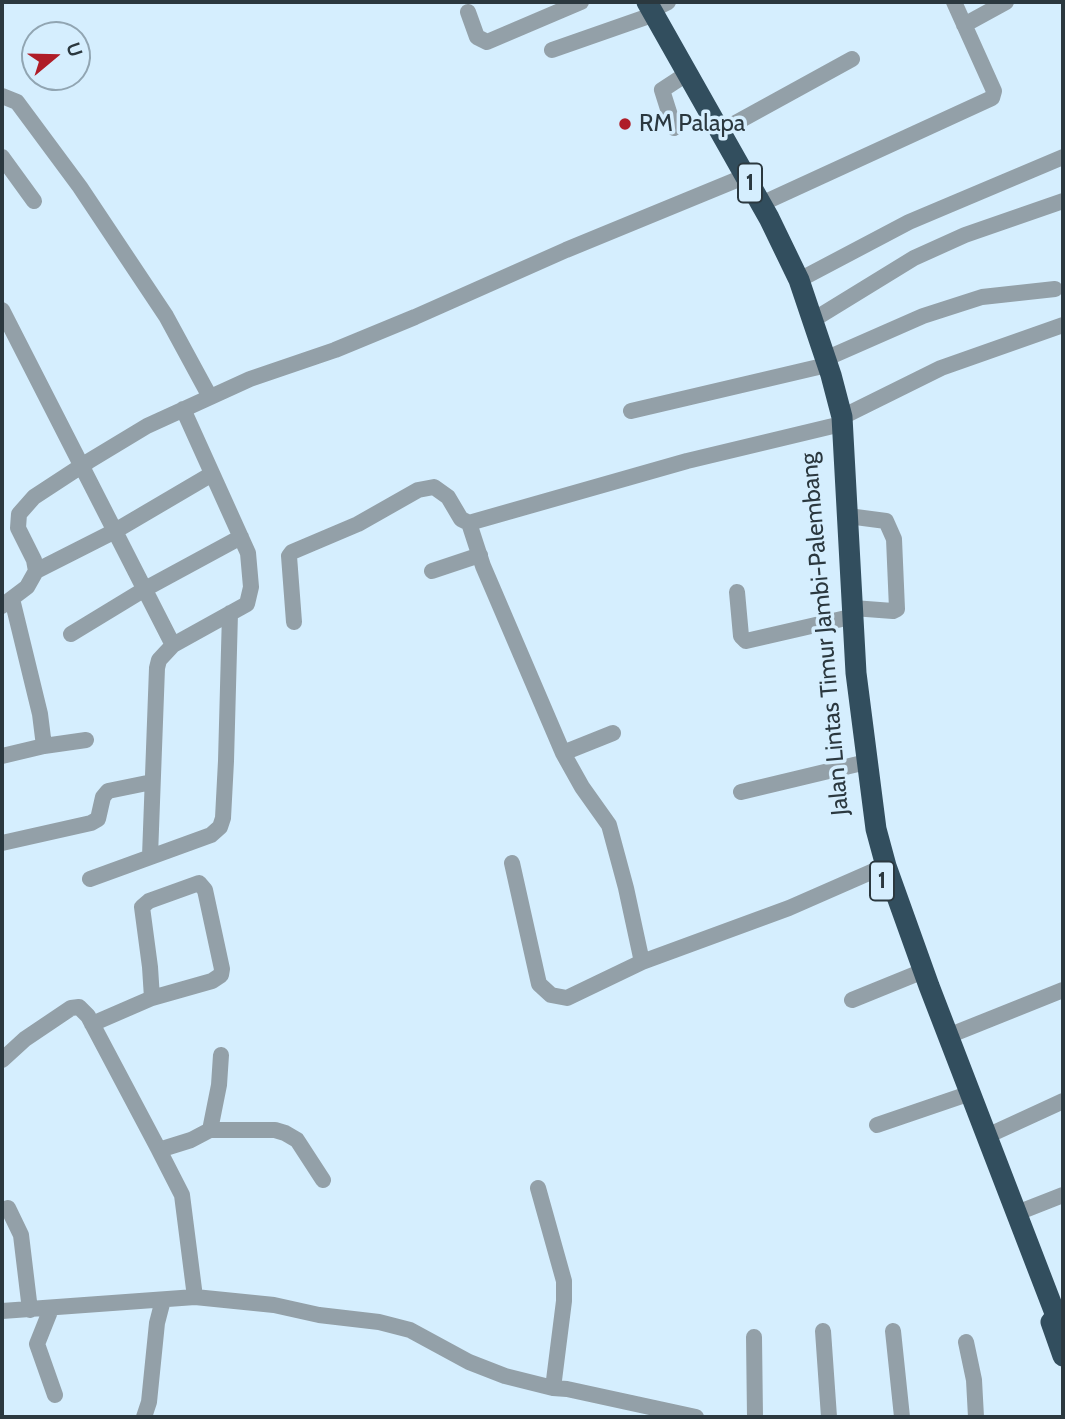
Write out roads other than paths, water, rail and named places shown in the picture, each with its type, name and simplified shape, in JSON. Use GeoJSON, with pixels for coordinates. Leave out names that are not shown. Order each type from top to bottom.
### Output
{"type":"FeatureCollection","features":[{"type":"Feature","properties":{"kind":"highway","name":"Jalan Lintas Timur Jambi-Palembang"},"geometry":{"type":"LineString","coordinates":[[655,7],[799,280],[828,366],[838,421],[848,516],[849,613],[876,829],[948,1036],[1063,1334]]}},
{"type":"Feature","properties":{"kind":"highway","name":"Jalan Lintas Timur Jambi-Palembang"},"geometry":{"type":"LineString","coordinates":[[838,421],[858,764],[868,833],[878,869],[916,974],[1063,1356]]}},
{"type":"Feature","properties":{"kind":"street"},"geometry":{"type":"LineString","coordinates":[[467,12],[477,37],[487,42],[581,2]]}},
{"type":"Feature","properties":{"kind":"street"},"geometry":{"type":"LineString","coordinates":[[761,204],[992,98],[995,93],[954,2]]}},
{"type":"Feature","properties":{"kind":"street"},"geometry":{"type":"LineString","coordinates":[[964,25],[1006,2]]}},
{"type":"Feature","properties":{"kind":"street"},"geometry":{"type":"LineString","coordinates":[[552,50],[655,7]]}},
{"type":"Feature","properties":{"kind":"street"},"geometry":{"type":"LineString","coordinates":[[721,131],[852,59]]}},
{"type":"Feature","properties":{"kind":"street"},"geometry":{"type":"LineString","coordinates":[[674,128],[662,90],[688,73]]}},
{"type":"Feature","properties":{"kind":"street"},"geometry":{"type":"LineString","coordinates":[[2,96],[17,102],[80,187],[166,316],[210,397]]}},
{"type":"Feature","properties":{"kind":"street"},"geometry":{"type":"LineString","coordinates":[[2,157],[34,201]]}},
{"type":"Feature","properties":{"kind":"street"},"geometry":{"type":"LineString","coordinates":[[799,280],[909,222],[1063,157]]}},
{"type":"Feature","properties":{"kind":"street"},"geometry":{"type":"LineString","coordinates":[[36,571],[34,560],[18,528],[19,514],[34,497],[147,426],[210,397],[415,317],[566,250],[746,176]]}},
{"type":"Feature","properties":{"kind":"street"},"geometry":{"type":"LineString","coordinates":[[813,320],[914,258],[965,235],[1063,201]]}},
{"type":"Feature","properties":{"kind":"street"},"geometry":{"type":"LineString","coordinates":[[631,411],[828,366],[923,316],[982,297],[1055,289]]}},
{"type":"Feature","properties":{"kind":"street"},"geometry":{"type":"LineString","coordinates":[[2,310],[173,645]]}},
{"type":"Feature","properties":{"kind":"street"},"geometry":{"type":"LineString","coordinates":[[294,622],[289,556],[292,552],[358,524],[418,490],[434,487],[448,497],[461,519],[469,523],[687,461],[777,442],[838,421],[941,368],[1063,325]]}},
{"type":"Feature","properties":{"kind":"street"},"geometry":{"type":"LineString","coordinates":[[149,856],[159,660],[173,645],[247,604],[251,587],[248,553],[183,410]]}},
{"type":"Feature","properties":{"kind":"street"},"geometry":{"type":"LineString","coordinates":[[44,746],[40,714],[7,603],[27,587],[36,571],[115,531],[212,474]]}},
{"type":"Feature","properties":{"kind":"street"},"geometry":{"type":"LineString","coordinates":[[737,592],[741,636],[746,641],[849,613],[897,609],[894,539],[889,525],[886,522],[848,516]]}},
{"type":"Feature","properties":{"kind":"street"},"geometry":{"type":"LineString","coordinates":[[469,523],[563,753],[582,788],[609,825],[624,877],[642,962]]}},
{"type":"Feature","properties":{"kind":"street"},"geometry":{"type":"LineString","coordinates":[[71,634],[145,589],[241,537]]}},
{"type":"Feature","properties":{"kind":"street"},"geometry":{"type":"LineString","coordinates":[[432,571],[480,555]]}},
{"type":"Feature","properties":{"kind":"street"},"geometry":{"type":"LineString","coordinates":[[90,879],[211,835],[220,827],[223,818],[226,761],[230,613]]}},
{"type":"Feature","properties":{"kind":"street"},"geometry":{"type":"LineString","coordinates":[[563,753],[612,733]]}},
{"type":"Feature","properties":{"kind":"street"},"geometry":{"type":"LineString","coordinates":[[2,755],[86,740]]}},
{"type":"Feature","properties":{"kind":"street"},"geometry":{"type":"LineString","coordinates":[[741,792],[858,764]]}},
{"type":"Feature","properties":{"kind":"street"},"geometry":{"type":"LineString","coordinates":[[2,843],[91,823],[98,819],[103,797],[108,791],[152,782]]}},
{"type":"Feature","properties":{"kind":"street"},"geometry":{"type":"LineString","coordinates":[[512,863],[539,984],[551,995],[567,998],[642,962],[789,908],[878,869]]}},
{"type":"Feature","properties":{"kind":"street"},"geometry":{"type":"LineString","coordinates":[[92,1024],[152,998],[212,981],[221,975],[205,890],[199,883],[149,901],[142,907],[152,998]]}},
{"type":"Feature","properties":{"kind":"street"},"geometry":{"type":"LineString","coordinates":[[852,1000],[916,974]]}},
{"type":"Feature","properties":{"kind":"street"},"geometry":{"type":"LineString","coordinates":[[948,1036],[1063,990]]}},
{"type":"Feature","properties":{"kind":"street"},"geometry":{"type":"LineString","coordinates":[[2,1060],[25,1039],[71,1008],[79,1007],[92,1024],[182,1195],[195,1297]]}},
{"type":"Feature","properties":{"kind":"street"},"geometry":{"type":"LineString","coordinates":[[210,1130],[219,1085],[221,1055]]}},
{"type":"Feature","properties":{"kind":"street"},"geometry":{"type":"LineString","coordinates":[[877,1125],[962,1096]]}},
{"type":"Feature","properties":{"kind":"street"},"geometry":{"type":"LineString","coordinates":[[987,1136],[1063,1101]]}},
{"type":"Feature","properties":{"kind":"street"},"geometry":{"type":"LineString","coordinates":[[159,1150],[191,1140],[210,1130],[275,1130],[297,1140],[323,1180]]}},
{"type":"Feature","properties":{"kind":"street"},"geometry":{"type":"LineString","coordinates":[[538,1188],[564,1280],[564,1301],[553,1388]]}},
{"type":"Feature","properties":{"kind":"street"},"geometry":{"type":"LineString","coordinates":[[1017,1213],[1063,1195]]}},
{"type":"Feature","properties":{"kind":"street"},"geometry":{"type":"LineString","coordinates":[[8,1208],[21,1235],[30,1310]]}},
{"type":"Feature","properties":{"kind":"street"},"geometry":{"type":"LineString","coordinates":[[2,1311],[195,1297],[274,1305],[318,1315],[400,1327],[437,1343],[469,1362],[505,1376],[696,1417]]}},
{"type":"Feature","properties":{"kind":"street"},"geometry":{"type":"LineString","coordinates":[[144,1417],[149,1402],[157,1323],[163,1300]]}},
{"type":"Feature","properties":{"kind":"street"},"geometry":{"type":"LineString","coordinates":[[51,1309],[37,1344],[55,1395]]}},
{"type":"Feature","properties":{"kind":"street"},"geometry":{"type":"LineString","coordinates":[[893,1331],[902,1417]]}},
{"type":"Feature","properties":{"kind":"street"},"geometry":{"type":"LineString","coordinates":[[823,1332],[829,1417]]}},
{"type":"Feature","properties":{"kind":"street"},"geometry":{"type":"LineString","coordinates":[[754,1337],[755,1417]]}},
{"type":"Feature","properties":{"kind":"street"},"geometry":{"type":"LineString","coordinates":[[966,1342],[974,1380],[976,1417]]}},
{"type":"Feature","properties":{"kind":"place","name":"RM Palapa"},"geometry":{"type":"Point","coordinates":[625,124]}}]}
